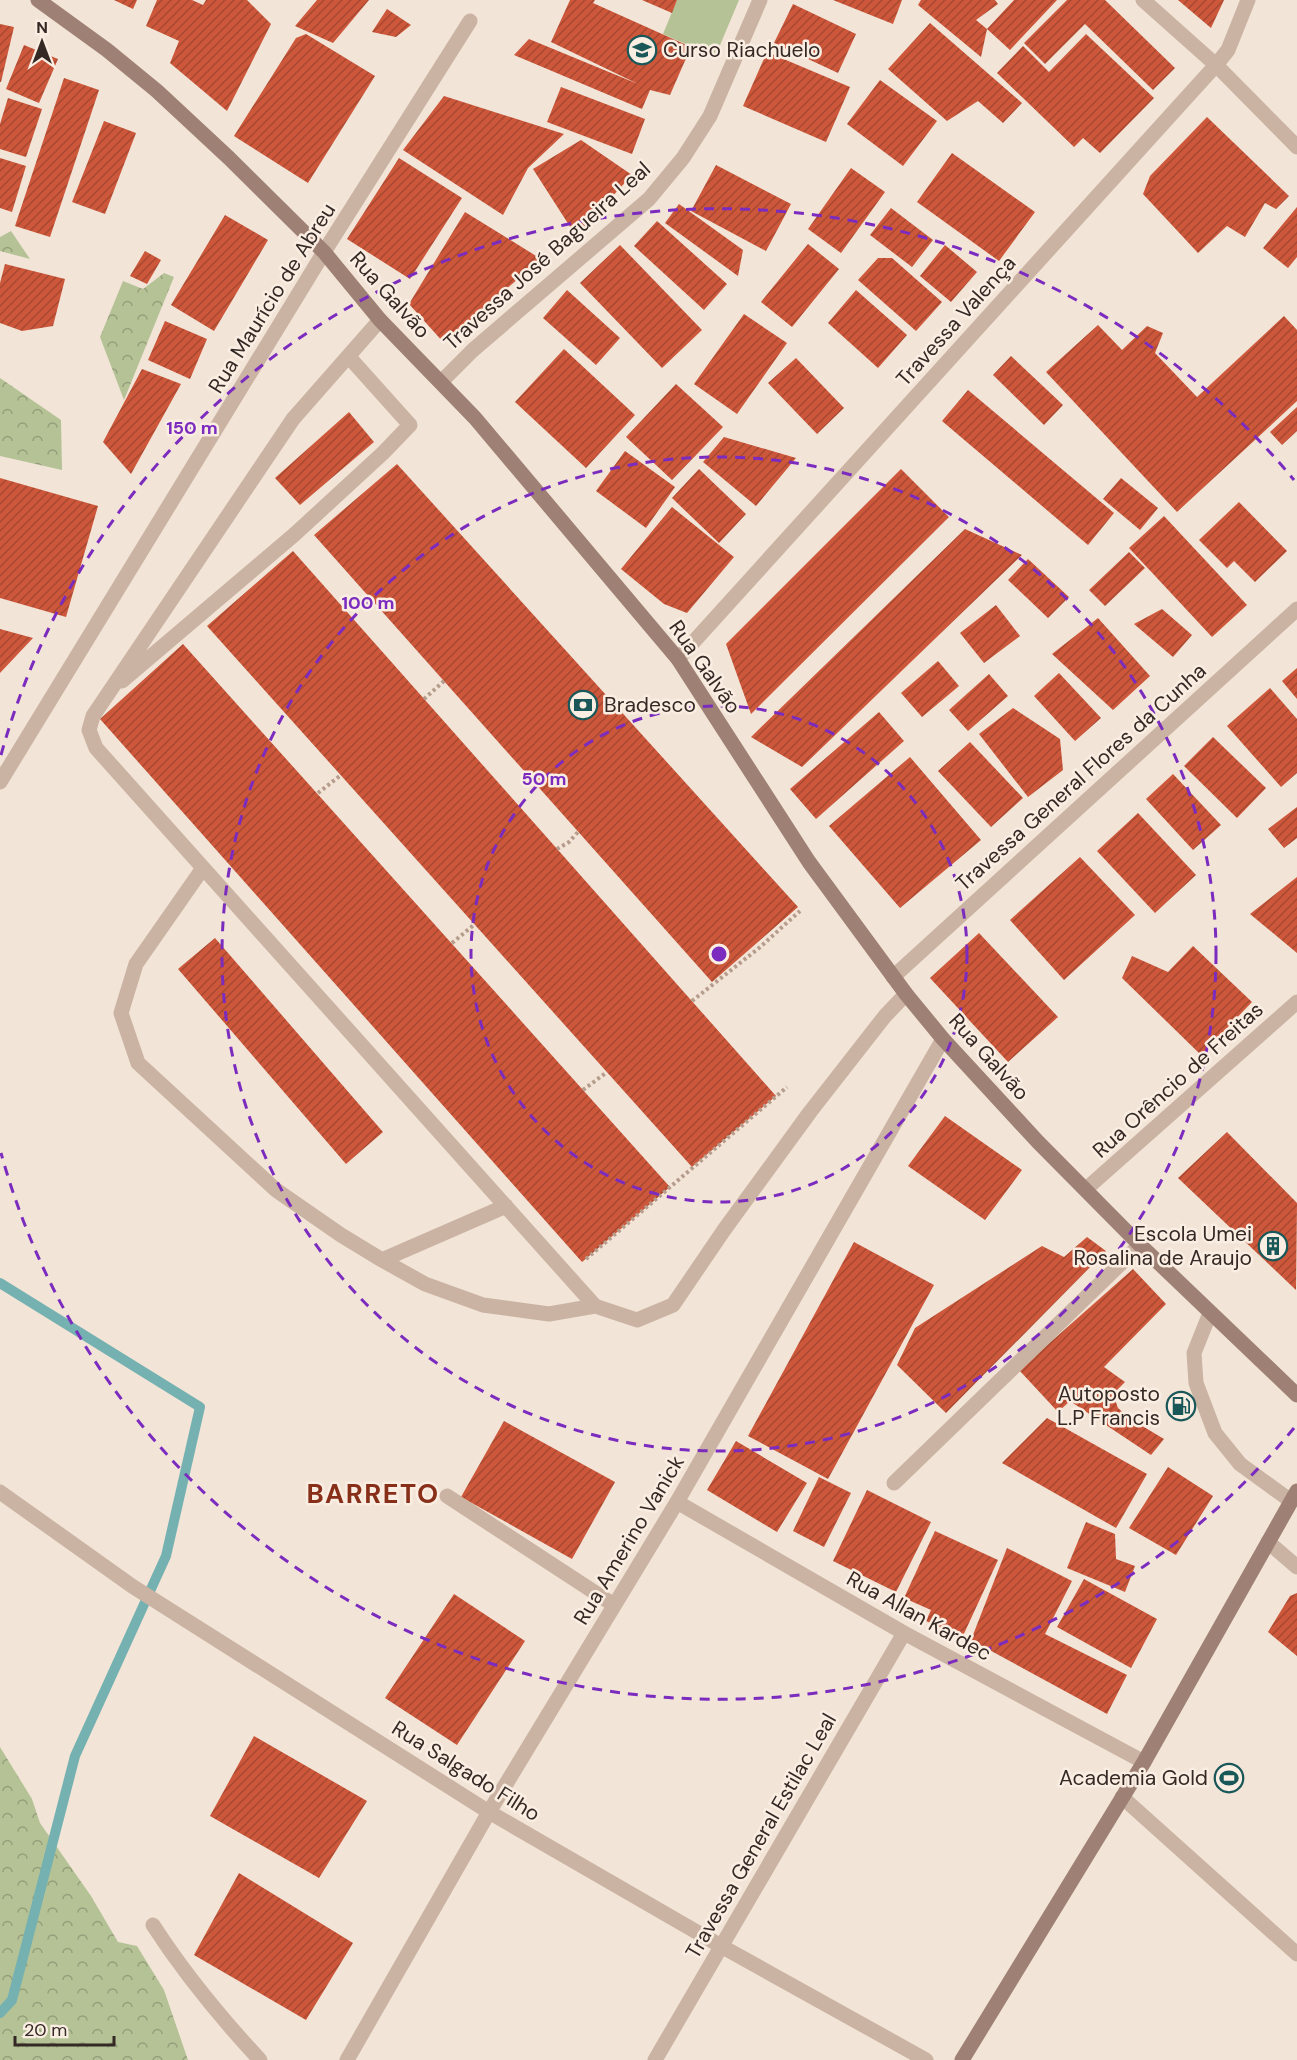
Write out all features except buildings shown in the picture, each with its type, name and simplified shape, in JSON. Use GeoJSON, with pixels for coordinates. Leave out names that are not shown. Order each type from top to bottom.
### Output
{"type":"FeatureCollection","features":[{"type":"Feature","properties":{"kind":"street","name":"Rua Galvão"},"geometry":{"type":"LineString","coordinates":[[38,0],[107,50],[158,91],[229,158],[324,252],[380,320],[483,426],[678,658],[808,862],[906,994],[943,1039],[1038,1142],[1140,1245],[1297,1395]]}},
{"type":"Feature","properties":{"kind":"street","name":"Travessa José Bagueira Leal"},"geometry":{"type":"LineString","coordinates":[[441,382],[473,350],[649,199],[683,158],[710,116],[760,0]]}},
{"type":"Feature","properties":{"kind":"street"},"geometry":{"type":"LineString","coordinates":[[1143,0],[1216,65],[1297,147]]}},
{"type":"Feature","properties":{"kind":"street","name":"Travessa Valença"},"geometry":{"type":"LineString","coordinates":[[678,658],[1216,65],[1228,50],[1248,0]]}},
{"type":"Feature","properties":{"kind":"street","name":"Rua Maurício de Abreu"},"geometry":{"type":"LineString","coordinates":[[0,782],[324,252],[470,21]]}},
{"type":"Feature","properties":{"kind":"street"},"geometry":{"type":"LineString","coordinates":[[380,320],[293,419],[108,693],[93,716],[89,730],[96,748],[595,1306]]}},
{"type":"Feature","properties":{"kind":"street"},"geometry":{"type":"LineString","coordinates":[[108,693],[295,534],[410,425],[349,357]]}},
{"type":"Feature","properties":{"kind":"street","name":"Travessa General Flores da Cunha"},"geometry":{"type":"LineString","coordinates":[[893,976],[1297,609]]}},
{"type":"Feature","properties":{"kind":"street"},"geometry":{"type":"LineString","coordinates":[[203,868],[136,964],[121,1013],[138,1063],[276,1190],[340,1235],[425,1284],[483,1305],[549,1314],[595,1306],[637,1320],[674,1305],[724,1230],[810,1112],[885,1016],[906,994]]}},
{"type":"Feature","properties":{"kind":"street","name":"Rua Orêncio de Freitas"},"geometry":{"type":"LineString","coordinates":[[1086,1189],[1297,1002]]}},
{"type":"Feature","properties":{"kind":"street","name":"Rua Amerino Vanick"},"geometry":{"type":"LineString","coordinates":[[347,2060],[489,1812],[677,1502],[943,1039]]}},
{"type":"Feature","properties":{"kind":"street"},"geometry":{"type":"LineString","coordinates":[[382,1260],[506,1206]]}},
{"type":"Feature","properties":{"kind":"street"},"geometry":{"type":"LineString","coordinates":[[894,1483],[1140,1245]]}},
{"type":"Feature","properties":{"kind":"street"},"geometry":{"type":"LineString","coordinates":[[962,2060],[1144,1762],[1294,1496],[1240,1464],[1215,1433],[1196,1383],[1194,1353],[1210,1313]]}},
{"type":"Feature","properties":{"kind":"street","name":"Rua Salgado Filho"},"geometry":{"type":"LineString","coordinates":[[0,1492],[168,1610],[489,1812],[721,1946],[926,2060]]}},
{"type":"Feature","properties":{"kind":"street"},"geometry":{"type":"LineString","coordinates":[[447,1496],[614,1605]]}},
{"type":"Feature","properties":{"kind":"street","name":"Rua Allan Kardec"},"geometry":{"type":"LineString","coordinates":[[677,1502],[904,1633],[1144,1762]]}},
{"type":"Feature","properties":{"kind":"street"},"geometry":{"type":"LineString","coordinates":[[1268,1542],[1297,1567]]}},
{"type":"Feature","properties":{"kind":"street","name":"Travessa General Estilac Leal"},"geometry":{"type":"LineString","coordinates":[[655,2060],[904,1633]]}},
{"type":"Feature","properties":{"kind":"street"},"geometry":{"type":"LineString","coordinates":[[1122,1797],[1297,1954]]}},
{"type":"Feature","properties":{"kind":"street"},"geometry":{"type":"LineString","coordinates":[[153,1925],[176,1961],[260,2060]]}},
{"type":"Feature","properties":{"kind":"path"},"geometry":{"type":"LineString","coordinates":[[424,699],[444,681]]}},
{"type":"Feature","properties":{"kind":"path"},"geometry":{"type":"LineString","coordinates":[[318,793],[340,775]]}},
{"type":"Feature","properties":{"kind":"path"},"geometry":{"type":"LineString","coordinates":[[557,849],[569,842],[578,832]]}},
{"type":"Feature","properties":{"kind":"path"},"geometry":{"type":"LineString","coordinates":[[692,1001],[800,910]]}},
{"type":"Feature","properties":{"kind":"path"},"geometry":{"type":"LineString","coordinates":[[452,943],[475,924]]}},
{"type":"Feature","properties":{"kind":"path"},"geometry":{"type":"LineString","coordinates":[[583,1090],[607,1072]]}},
{"type":"Feature","properties":{"kind":"path"},"geometry":{"type":"LineString","coordinates":[[567,1275],[787,1087]]}},
{"type":"Feature","properties":{"kind":"green space"},"geometry":{"type":"Polygon","coordinates":[[[677,0],[739,0],[715,57],[663,34],[677,0]]]}},
{"type":"Feature","properties":{"kind":"green space"},"geometry":{"type":"Polygon","coordinates":[[[11,231],[30,259],[0,251],[0,237],[11,231]]]}},
{"type":"Feature","properties":{"kind":"green space"},"geometry":{"type":"Polygon","coordinates":[[[164,273],[174,277],[124,400],[100,337],[123,281],[143,289],[164,273]]]}},
{"type":"Feature","properties":{"kind":"green space"},"geometry":{"type":"Polygon","coordinates":[[[0,378],[61,420],[62,470],[0,456],[0,378]]]}},
{"type":"Feature","properties":{"kind":"green space"},"geometry":{"type":"Polygon","coordinates":[[[0,1747],[32,1799],[40,1823],[91,1896],[118,1942],[137,1946],[164,1990],[188,2060],[0,2060],[0,1747]]]}},
{"type":"Feature","properties":{"kind":"waterway"},"geometry":{"type":"LineString","coordinates":[[0,1283],[200,1407],[166,1556],[75,1756],[12,2000],[0,2013]]}},
{"type":"Feature","properties":{"kind":"place","name":"Curso Riachuelo"},"geometry":{"type":"Point","coordinates":[642,50]}},
{"type":"Feature","properties":{"kind":"place","name":"Bradesco"},"geometry":{"type":"Point","coordinates":[583,705]}},
{"type":"Feature","properties":{"kind":"place","name":"Escola Umei Rosalina de Araujo"},"geometry":{"type":"Point","coordinates":[1273,1246]}},
{"type":"Feature","properties":{"kind":"place","name":"Autoposto L.P Francis"},"geometry":{"type":"Point","coordinates":[1181,1406]}},
{"type":"Feature","properties":{"kind":"place","name":"Academia Gold"},"geometry":{"type":"Point","coordinates":[1229,1778]}},
{"type":"Feature","properties":{"kind":"district","name":"BARRETO"},"geometry":{"type":"Point","coordinates":[373,1494]}}]}
